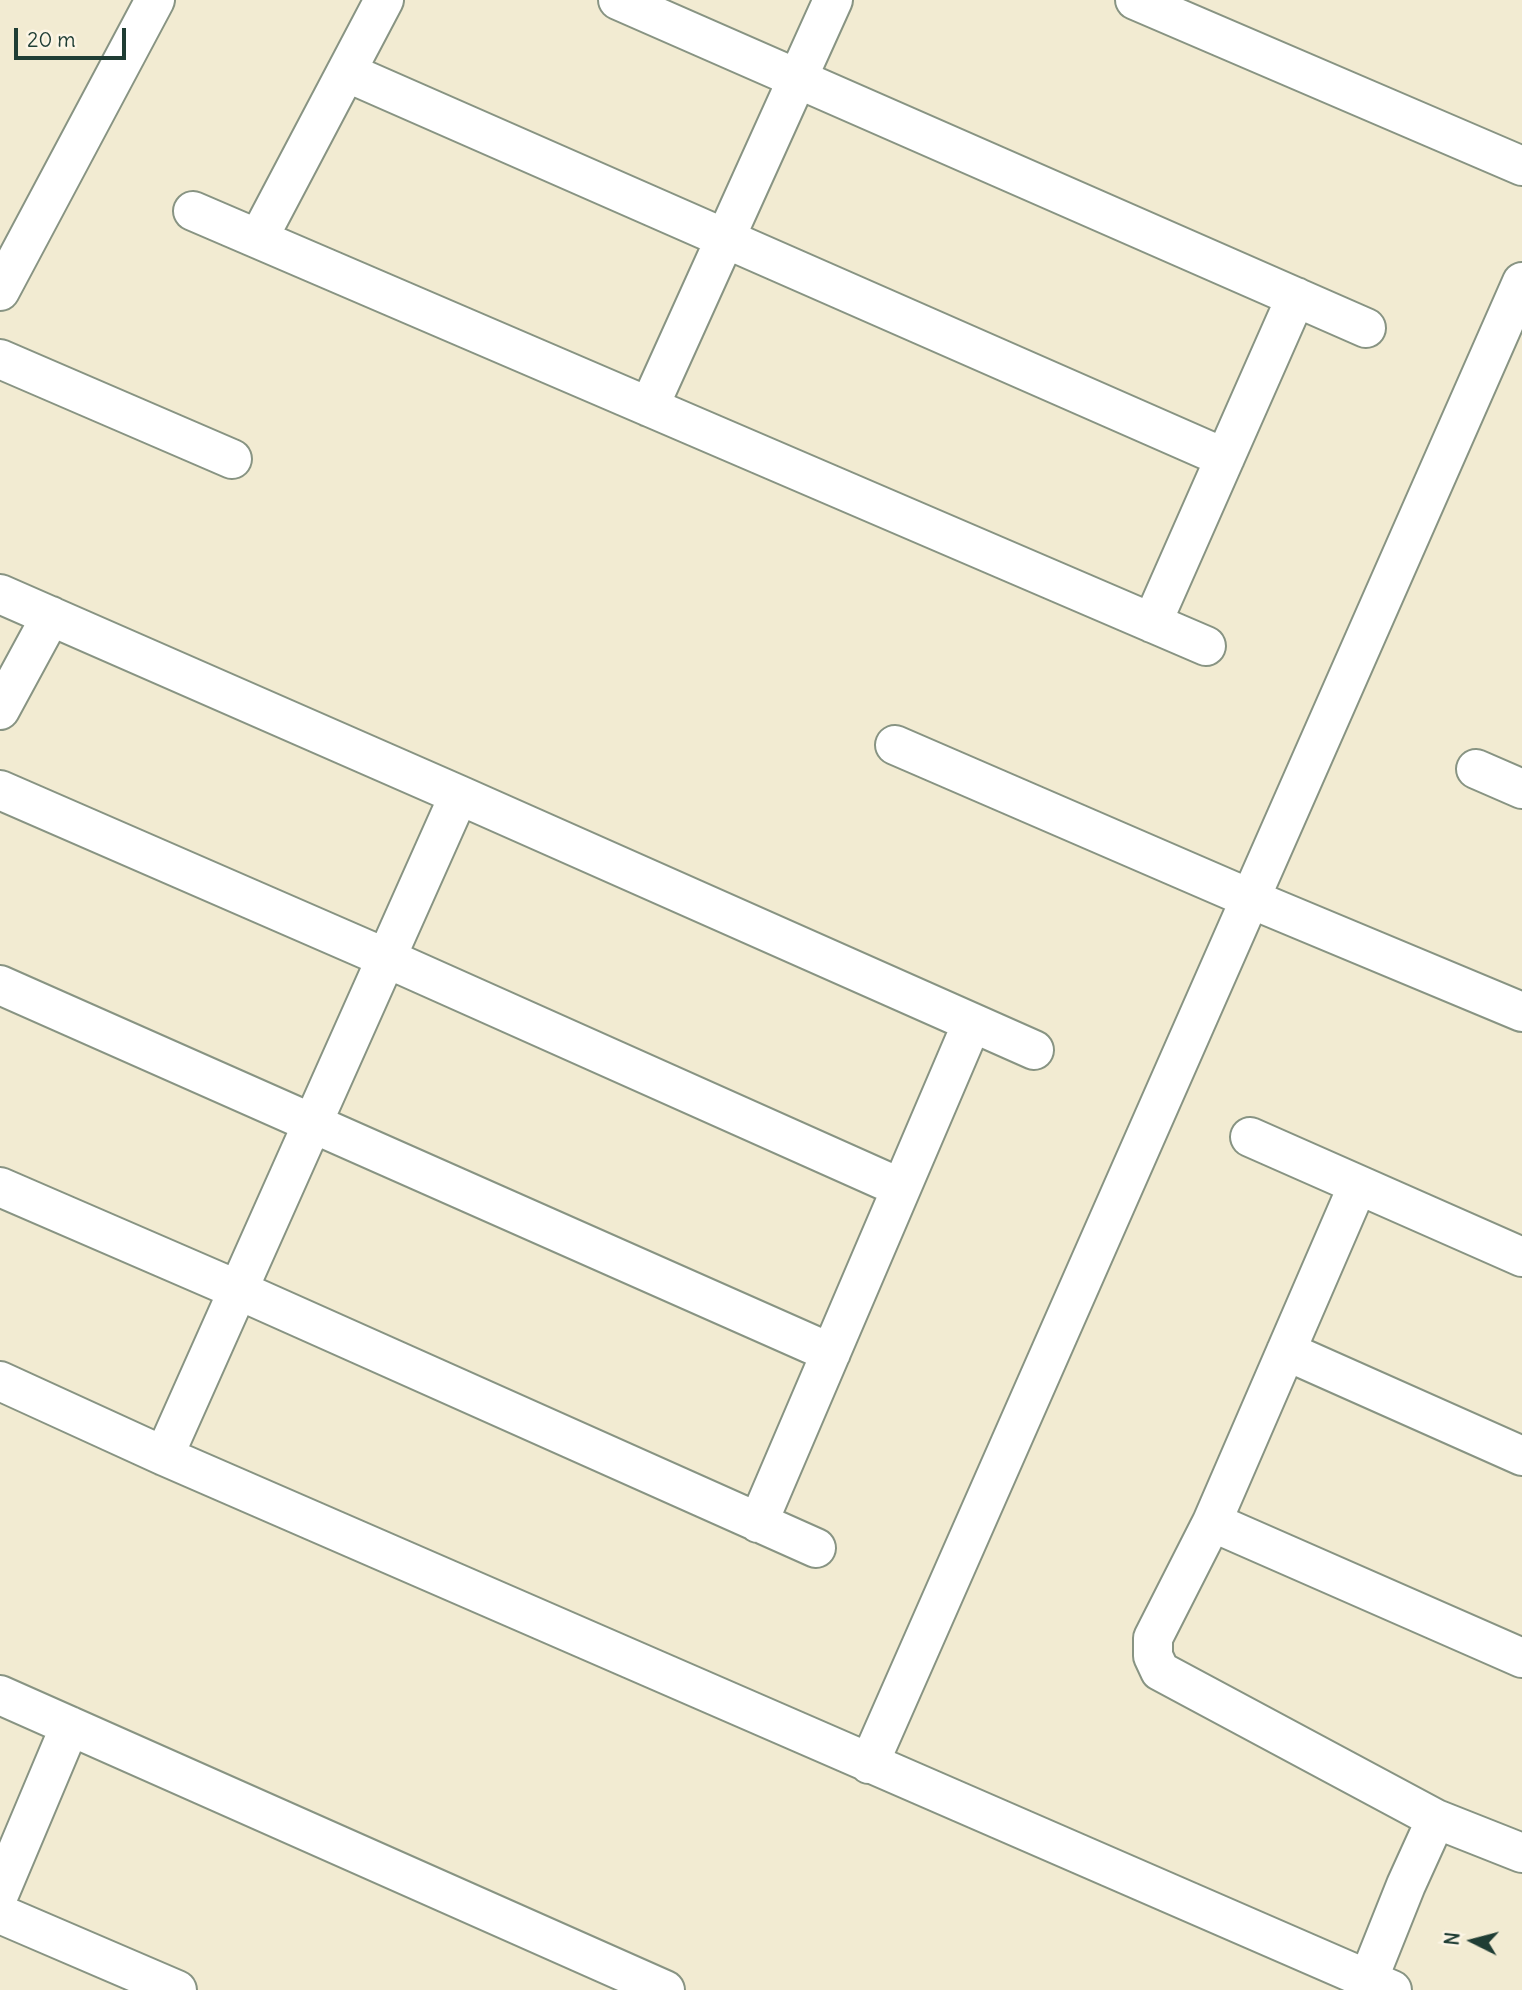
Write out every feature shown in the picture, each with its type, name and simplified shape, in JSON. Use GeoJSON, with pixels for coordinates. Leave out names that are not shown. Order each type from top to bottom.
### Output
{"type":"FeatureCollection","features":[{"type":"Feature","properties":{"kind":"street"},"geometry":{"type":"LineString","coordinates":[[0,291],[155,0]]}},
{"type":"Feature","properties":{"kind":"street"},"geometry":{"type":"LineString","coordinates":[[258,239],[384,0]]}},
{"type":"Feature","properties":{"kind":"street"},"geometry":{"type":"LineString","coordinates":[[618,0],[1366,328]]}},
{"type":"Feature","properties":{"kind":"street"},"geometry":{"type":"LineString","coordinates":[[649,407],[833,0]]}},
{"type":"Feature","properties":{"kind":"street"},"geometry":{"type":"LineString","coordinates":[[1135,0],[1522,166]]}},
{"type":"Feature","properties":{"kind":"street"},"geometry":{"type":"LineString","coordinates":[[346,72],[1225,458]]}},
{"type":"Feature","properties":{"kind":"street"},"geometry":{"type":"LineString","coordinates":[[193,211],[1206,646]]}},
{"type":"Feature","properties":{"kind":"street"},"geometry":{"type":"LineString","coordinates":[[869,1764],[1522,282]]}},
{"type":"Feature","properties":{"kind":"street"},"geometry":{"type":"LineString","coordinates":[[1152,623],[1296,297]]}},
{"type":"Feature","properties":{"kind":"street"},"geometry":{"type":"LineString","coordinates":[[0,359],[232,459]]}},
{"type":"Feature","properties":{"kind":"street"},"geometry":{"type":"LineString","coordinates":[[0,594],[1034,1050]]}},
{"type":"Feature","properties":{"kind":"street"},"geometry":{"type":"LineString","coordinates":[[0,710],[51,616]]}},
{"type":"Feature","properties":{"kind":"street"},"geometry":{"type":"LineString","coordinates":[[895,745],[1251,899],[1522,1012]]}},
{"type":"Feature","properties":{"kind":"street"},"geometry":{"type":"LineString","coordinates":[[1476,769],[1522,789]]}},
{"type":"Feature","properties":{"kind":"street"},"geometry":{"type":"LineString","coordinates":[[0,790],[386,958],[901,1188]]}},
{"type":"Feature","properties":{"kind":"street"},"geometry":{"type":"LineString","coordinates":[[163,1456],[460,795]]}},
{"type":"Feature","properties":{"kind":"street"},"geometry":{"type":"LineString","coordinates":[[0,985],[831,1353]]}},
{"type":"Feature","properties":{"kind":"street"},"geometry":{"type":"LineString","coordinates":[[758,1523],[972,1023]]}},
{"type":"Feature","properties":{"kind":"street"},"geometry":{"type":"LineString","coordinates":[[1250,1138],[1522,1256]]}},
{"type":"Feature","properties":{"kind":"street"},"geometry":{"type":"LineString","coordinates":[[1358,1185],[1212,1522],[1153,1639],[1153,1656],[1160,1671],[1436,1819],[1522,1853]]}},
{"type":"Feature","properties":{"kind":"street"},"geometry":{"type":"LineString","coordinates":[[0,1187],[816,1548]]}},
{"type":"Feature","properties":{"kind":"street"},"geometry":{"type":"LineString","coordinates":[[1286,1351],[1522,1456]]}},
{"type":"Feature","properties":{"kind":"street"},"geometry":{"type":"LineString","coordinates":[[0,1381],[163,1456],[1380,1985],[1406,1885],[1436,1819]]}},
{"type":"Feature","properties":{"kind":"street"},"geometry":{"type":"LineString","coordinates":[[1212,1522],[1522,1658]]}},
{"type":"Feature","properties":{"kind":"street"},"geometry":{"type":"LineString","coordinates":[[0,1695],[665,1990]]}},
{"type":"Feature","properties":{"kind":"street"},"geometry":{"type":"LineString","coordinates":[[0,1892],[70,1726]]}},
{"type":"Feature","properties":{"kind":"street"},"geometry":{"type":"LineString","coordinates":[[0,1914],[177,1990]]}}]}
